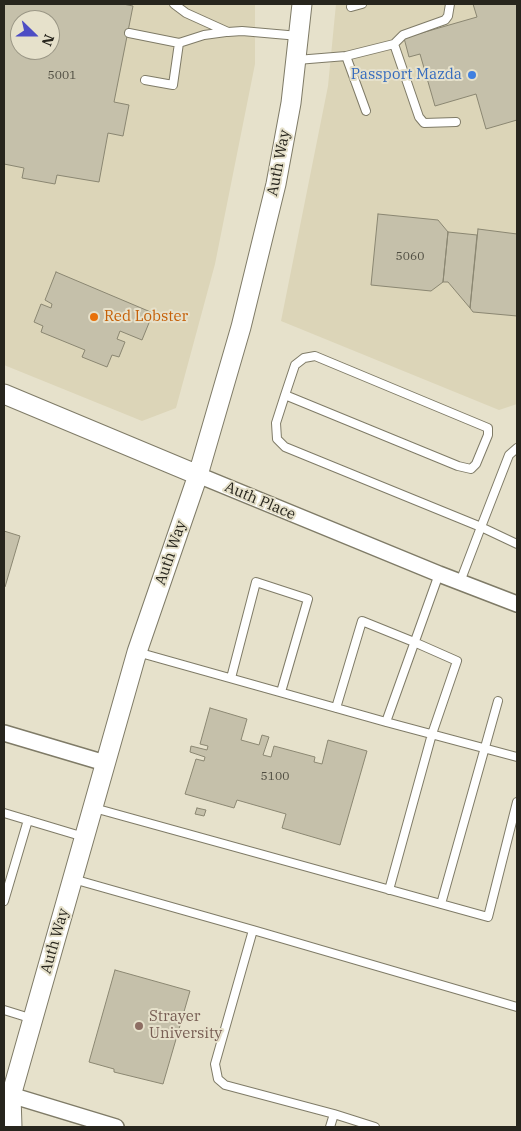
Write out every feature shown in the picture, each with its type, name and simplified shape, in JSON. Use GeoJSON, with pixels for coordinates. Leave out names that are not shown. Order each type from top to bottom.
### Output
{"type":"FeatureCollection","features":[{"type":"Feature","properties":{"kind":"street","name":"Auth Way"},"geometry":{"type":"LineString","coordinates":[[12,1127],[6,1100],[33,1019],[137,652],[198,475],[260,252],[276,184],[291,103],[302,4]]}},
{"type":"Feature","properties":{"kind":"street","name":"Auth Place"},"geometry":{"type":"LineString","coordinates":[[4,394],[439,574],[517,604]]}},
{"type":"Feature","properties":{"kind":"street"},"geometry":{"type":"LineString","coordinates":[[4,733],[105,762]]}},
{"type":"Feature","properties":{"kind":"street"},"geometry":{"type":"LineString","coordinates":[[6,1100],[116,1127]]}},
{"type":"Feature","properties":{"kind":"lane"},"geometry":{"type":"LineString","coordinates":[[174,4],[186,13],[228,32]]}},
{"type":"Feature","properties":{"kind":"lane"},"geometry":{"type":"LineString","coordinates":[[351,8],[362,4]]}},
{"type":"Feature","properties":{"kind":"lane"},"geometry":{"type":"LineString","coordinates":[[297,60],[346,56],[394,44],[403,35],[445,20],[448,16],[450,4]]}},
{"type":"Feature","properties":{"kind":"lane"},"geometry":{"type":"LineString","coordinates":[[128,33],[179,43],[204,35],[242,31],[299,36]]}},
{"type":"Feature","properties":{"kind":"lane"},"geometry":{"type":"LineString","coordinates":[[145,80],[173,85],[179,43]]}},
{"type":"Feature","properties":{"kind":"lane"},"geometry":{"type":"LineString","coordinates":[[394,44],[418,117],[424,123],[456,122]]}},
{"type":"Feature","properties":{"kind":"lane"},"geometry":{"type":"LineString","coordinates":[[346,56],[366,111]]}},
{"type":"Feature","properties":{"kind":"lane"},"geometry":{"type":"LineString","coordinates":[[286,395],[458,466],[471,469],[476,464],[488,435],[488,428],[484,425],[315,356],[304,358],[295,365],[276,423],[277,439],[285,447],[481,527],[517,544]]}},
{"type":"Feature","properties":{"kind":"lane"},"geometry":{"type":"LineString","coordinates":[[460,582],[509,455],[517,448]]}},
{"type":"Feature","properties":{"kind":"lane"},"geometry":{"type":"LineString","coordinates":[[386,722],[439,574]]}},
{"type":"Feature","properties":{"kind":"lane"},"geometry":{"type":"LineString","coordinates":[[231,678],[256,582],[308,599],[280,692]]}},
{"type":"Feature","properties":{"kind":"lane"},"geometry":{"type":"LineString","coordinates":[[336,708],[362,621],[457,661],[432,734],[389,890]]}},
{"type":"Feature","properties":{"kind":"lane"},"geometry":{"type":"LineString","coordinates":[[137,652],[517,757]]}},
{"type":"Feature","properties":{"kind":"lane"},"geometry":{"type":"LineString","coordinates":[[441,904],[498,701]]}},
{"type":"Feature","properties":{"kind":"lane"},"geometry":{"type":"LineString","coordinates":[[92,808],[488,917],[517,802]]}},
{"type":"Feature","properties":{"kind":"lane"},"geometry":{"type":"LineString","coordinates":[[4,813],[84,837]]}},
{"type":"Feature","properties":{"kind":"lane"},"geometry":{"type":"LineString","coordinates":[[4,901],[28,820]]}},
{"type":"Feature","properties":{"kind":"lane"},"geometry":{"type":"LineString","coordinates":[[72,879],[517,1007]]}},
{"type":"Feature","properties":{"kind":"lane"},"geometry":{"type":"LineString","coordinates":[[253,930],[214,1064],[218,1079],[225,1085],[375,1127]]}},
{"type":"Feature","properties":{"kind":"lane"},"geometry":{"type":"LineString","coordinates":[[4,1010],[33,1019]]}},
{"type":"Feature","properties":{"kind":"lane"},"geometry":{"type":"LineString","coordinates":[[330,1127],[334,1114]]}},
{"type":"Feature","properties":{"kind":"shaded area"},"geometry":{"type":"Polygon","coordinates":[[[4,4],[255,4],[255,64],[215,264],[176,408],[142,421],[4,365],[4,4]]]}},
{"type":"Feature","properties":{"kind":"shaded area"},"geometry":{"type":"Polygon","coordinates":[[[336,4],[517,4],[517,404],[499,410],[281,321],[328,86],[336,4]]]}},
{"type":"Feature","properties":{"kind":"building"},"geometry":{"type":"Polygon","coordinates":[[[4,4],[123,4],[133,6],[114,102],[129,105],[123,136],[108,133],[99,182],[57,175],[55,184],[22,178],[24,168],[4,164],[4,4]]]}},
{"type":"Feature","properties":{"kind":"building","name":"Passport Mazda"},"geometry":{"type":"Polygon","coordinates":[[[473,4],[517,4],[517,120],[486,129],[476,94],[435,106],[420,54],[409,57],[404,38],[477,17],[473,4]]]}},
{"type":"Feature","properties":{"kind":"building"},"geometry":{"type":"Polygon","coordinates":[[[378,214],[438,220],[448,232],[443,282],[431,291],[371,285],[378,214]]]}},
{"type":"Feature","properties":{"kind":"building"},"geometry":{"type":"Polygon","coordinates":[[[478,229],[517,234],[517,316],[473,312],[470,308],[478,229]]]}},
{"type":"Feature","properties":{"kind":"building"},"geometry":{"type":"Polygon","coordinates":[[[448,232],[477,235],[470,308],[448,282],[443,282],[448,232]]]}},
{"type":"Feature","properties":{"kind":"building","name":"Red Lobster"},"geometry":{"type":"Polygon","coordinates":[[[56,272],[153,313],[142,340],[120,331],[117,339],[125,342],[119,357],[112,355],[107,367],[82,357],[85,350],[41,332],[43,326],[34,322],[41,304],[51,308],[52,304],[45,300],[56,272]]]}},
{"type":"Feature","properties":{"kind":"building"},"geometry":{"type":"Polygon","coordinates":[[[4,531],[20,536],[5,587],[4,587],[4,531]]]}},
{"type":"Feature","properties":{"kind":"building"},"geometry":{"type":"Polygon","coordinates":[[[210,708],[247,719],[241,740],[259,745],[262,735],[269,737],[263,755],[271,757],[274,746],[315,757],[314,762],[322,764],[328,740],[367,751],[340,845],[282,828],[286,814],[237,800],[234,808],[185,794],[196,759],[204,761],[205,757],[190,752],[191,746],[207,750],[208,746],[200,744],[210,708]]]}},
{"type":"Feature","properties":{"kind":"building"},"geometry":{"type":"Polygon","coordinates":[[[197,808],[206,810],[204,816],[195,814],[197,808]]]}},
{"type":"Feature","properties":{"kind":"building","name":"Strayer University"},"geometry":{"type":"Polygon","coordinates":[[[115,970],[190,991],[163,1084],[114,1072],[114,1069],[89,1062],[115,970]]]}},
{"type":"Feature","properties":{"kind":"place","name":"Passport Mazda"},"geometry":{"type":"Point","coordinates":[472,75]}},
{"type":"Feature","properties":{"kind":"place","name":"Red Lobster"},"geometry":{"type":"Point","coordinates":[94,317]}},
{"type":"Feature","properties":{"kind":"place","name":"Strayer University"},"geometry":{"type":"Point","coordinates":[139,1026]}}]}
